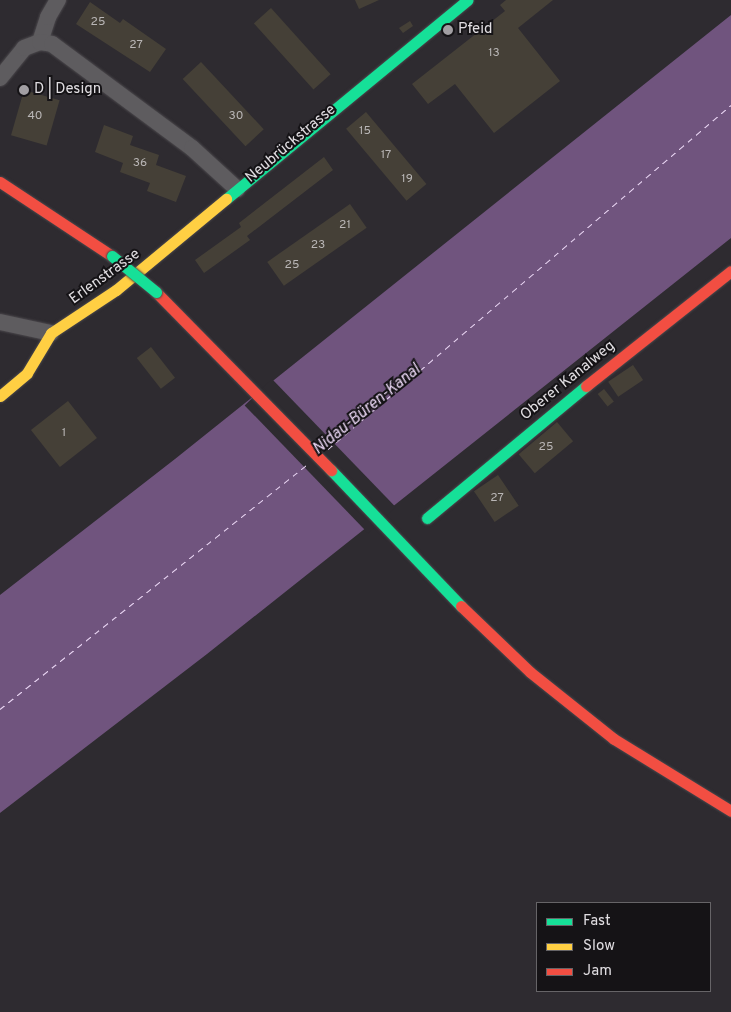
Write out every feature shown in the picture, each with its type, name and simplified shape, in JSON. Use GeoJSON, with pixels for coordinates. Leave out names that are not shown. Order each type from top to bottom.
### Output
{"type":"FeatureCollection","features":[{"type":"Feature","properties":{"kind":"main road","name":"Neubrückstrasse"},"geometry":{"type":"LineString","coordinates":[[237,189],[467,0]]}},
{"type":"Feature","properties":{"kind":"main road"},"geometry":{"type":"LineString","coordinates":[[0,182],[112,256],[156,292],[212,346],[471,617],[556,695],[656,767],[731,810]]}},
{"type":"Feature","properties":{"kind":"main road","name":"Erlenstrasse"},"geometry":{"type":"LineString","coordinates":[[0,396],[28,373],[51,333],[116,290],[237,189]]}},
{"type":"Feature","properties":{"kind":"main road","name":"Oberer Kanalweg"},"geometry":{"type":"LineString","coordinates":[[427,518],[670,317],[731,271]]}},
{"type":"Feature","properties":{"kind":"street"},"geometry":{"type":"LineString","coordinates":[[2,70],[24,48],[40,42],[48,17],[58,0]]}},
{"type":"Feature","properties":{"kind":"street","name":"Neubrückstrasse"},"geometry":{"type":"LineString","coordinates":[[40,42],[60,49],[158,122],[237,189]]}},
{"type":"Feature","properties":{"kind":"street"},"geometry":{"type":"LineString","coordinates":[[0,322],[51,333]]}},
{"type":"Feature","properties":{"kind":"water","name":"Nidau-Büren-Kanal"},"geometry":{"type":"Polygon","coordinates":[[[731,15],[731,238],[207,654],[0,813],[0,595],[175,459],[731,15]]]}},
{"type":"Feature","properties":{"kind":"pier"},"geometry":{"type":"Polygon","coordinates":[[[272,379],[396,507],[368,533],[245,405],[272,379]]]}},
{"type":"Feature","properties":{"kind":"building"},"geometry":{"type":"Polygon","coordinates":[[[355,0],[379,0],[359,9],[355,0]]]}},
{"type":"Feature","properties":{"kind":"building"},"geometry":{"type":"Polygon","coordinates":[[[506,0],[553,0],[518,28],[560,81],[494,133],[455,84],[428,104],[412,84],[505,11],[500,5],[506,0]]]}},
{"type":"Feature","properties":{"kind":"building"},"geometry":{"type":"Polygon","coordinates":[[[90,2],[120,23],[123,19],[166,49],[150,72],[76,24],[90,2]]]}},
{"type":"Feature","properties":{"kind":"building"},"geometry":{"type":"Polygon","coordinates":[[[271,8],[331,74],[313,90],[254,23],[271,8]]]}},
{"type":"Feature","properties":{"kind":"building"},"geometry":{"type":"Polygon","coordinates":[[[410,21],[413,26],[403,33],[399,28],[410,21]]]}},
{"type":"Feature","properties":{"kind":"building"},"geometry":{"type":"Polygon","coordinates":[[[201,62],[264,129],[245,146],[183,79],[201,62]]]}},
{"type":"Feature","properties":{"kind":"building"},"geometry":{"type":"Polygon","coordinates":[[[24,90],[60,100],[47,145],[11,135],[24,90]]]}},
{"type":"Feature","properties":{"kind":"building"},"geometry":{"type":"Polygon","coordinates":[[[366,112],[426,184],[407,201],[346,129],[366,112]]]}},
{"type":"Feature","properties":{"kind":"building"},"geometry":{"type":"Polygon","coordinates":[[[104,125],[133,136],[130,145],[159,155],[156,165],[186,176],[176,202],[147,191],[150,183],[120,172],[123,163],[95,152],[104,125]]]}},
{"type":"Feature","properties":{"kind":"building"},"geometry":{"type":"Polygon","coordinates":[[[324,157],[333,170],[247,236],[250,240],[204,273],[195,260],[241,227],[239,223],[324,157]]]}},
{"type":"Feature","properties":{"kind":"building"},"geometry":{"type":"Polygon","coordinates":[[[350,204],[367,228],[284,286],[267,262],[350,204]]]}},
{"type":"Feature","properties":{"kind":"building"},"geometry":{"type":"Polygon","coordinates":[[[151,347],[175,378],[161,389],[137,358],[151,347]]]}},
{"type":"Feature","properties":{"kind":"building"},"geometry":{"type":"Polygon","coordinates":[[[633,365],[643,380],[618,397],[608,382],[633,365]]]}},
{"type":"Feature","properties":{"kind":"building"},"geometry":{"type":"Polygon","coordinates":[[[604,389],[614,402],[608,407],[598,394],[604,389]]]}},
{"type":"Feature","properties":{"kind":"building"},"geometry":{"type":"Polygon","coordinates":[[[68,401],[97,438],[60,467],[31,430],[68,401]]]}},
{"type":"Feature","properties":{"kind":"building"},"geometry":{"type":"Polygon","coordinates":[[[557,422],[573,441],[535,473],[519,454],[557,422]]]}},
{"type":"Feature","properties":{"kind":"building"},"geometry":{"type":"Polygon","coordinates":[[[498,475],[519,506],[495,522],[474,491],[498,475]]]}},
{"type":"Feature","properties":{"kind":"ferry route"},"geometry":{"type":"LineString","coordinates":[[328,449],[731,105]]}},
{"type":"Feature","properties":{"kind":"ferry route"},"geometry":{"type":"LineString","coordinates":[[0,709],[307,465]]}},
{"type":"Feature","properties":{"kind":"traffic: fast"},"geometry":{"type":"LineString","coordinates":[[226,199],[467,0]]}},
{"type":"Feature","properties":{"kind":"traffic: fast"},"geometry":{"type":"LineString","coordinates":[[112,256],[156,292]]}},
{"type":"Feature","properties":{"kind":"traffic: fast"},"geometry":{"type":"LineString","coordinates":[[427,518],[586,386]]}},
{"type":"Feature","properties":{"kind":"traffic: fast"},"geometry":{"type":"LineString","coordinates":[[331,470],[461,606]]}},
{"type":"Feature","properties":{"kind":"traffic: slow"},"geometry":{"type":"LineString","coordinates":[[0,396],[27,373],[51,333],[116,290],[226,199]]}},
{"type":"Feature","properties":{"kind":"traffic: jam"},"geometry":{"type":"LineString","coordinates":[[0,182],[112,256]]}},
{"type":"Feature","properties":{"kind":"traffic: jam"},"geometry":{"type":"LineString","coordinates":[[586,386],[731,271]]}},
{"type":"Feature","properties":{"kind":"traffic: jam"},"geometry":{"type":"LineString","coordinates":[[156,292],[331,470]]}},
{"type":"Feature","properties":{"kind":"traffic: jam"},"geometry":{"type":"LineString","coordinates":[[461,606],[530,672],[614,739],[731,811]]}},
{"type":"Feature","properties":{"kind":"place","name":"Pfeid"},"geometry":{"type":"Point","coordinates":[448,30]}},
{"type":"Feature","properties":{"kind":"place","name":"D | Design"},"geometry":{"type":"Point","coordinates":[24,90]}}]}
